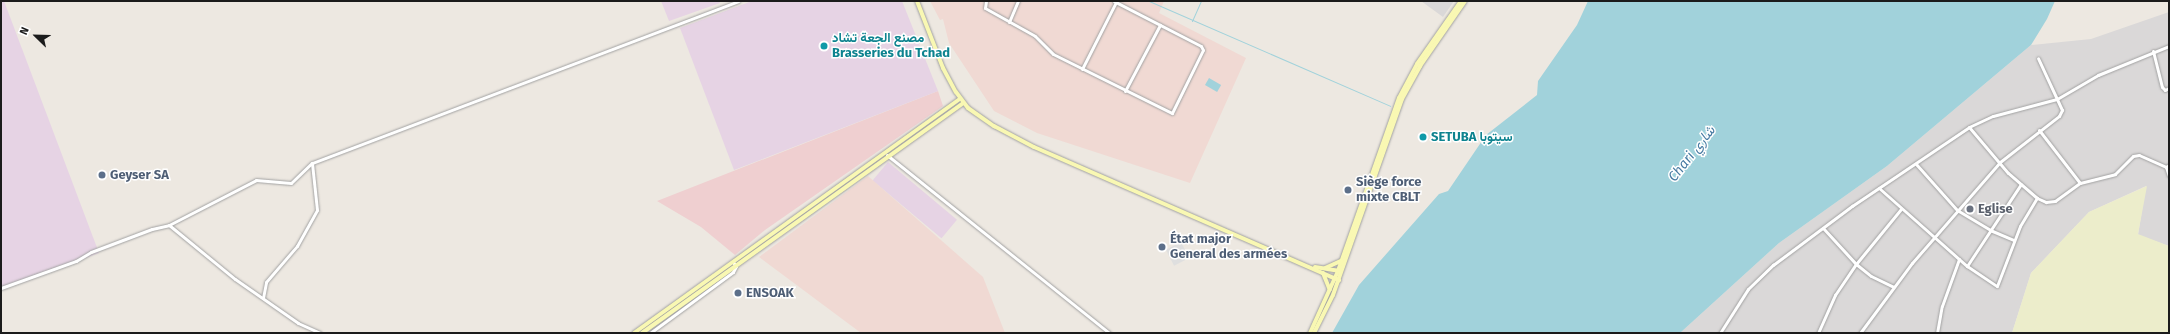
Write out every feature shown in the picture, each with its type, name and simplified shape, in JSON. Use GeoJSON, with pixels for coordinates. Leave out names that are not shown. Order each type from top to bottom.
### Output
{"type":"FeatureCollection","features":[{"type":"Feature","properties":{"kind":"main road"},"geometry":{"type":"LineString","coordinates":[[917,1],[943,68],[956,92],[968,108],[994,126],[1034,147],[1312,267],[1323,270],[1340,271]]}},
{"type":"Feature","properties":{"kind":"main road"},"geometry":{"type":"LineString","coordinates":[[1340,271],[1341,261],[1399,98],[1414,69],[1461,1]]}},
{"type":"Feature","properties":{"kind":"main road"},"geometry":{"type":"LineString","coordinates":[[1314,333],[1337,279],[1405,94],[1420,66],[1466,1]]}},
{"type":"Feature","properties":{"kind":"main road"},"geometry":{"type":"LineString","coordinates":[[955,105],[956,92]]}},
{"type":"Feature","properties":{"kind":"main road"},"geometry":{"type":"LineString","coordinates":[[642,333],[886,154],[962,101]]}},
{"type":"Feature","properties":{"kind":"main road"},"geometry":{"type":"LineString","coordinates":[[955,105],[968,108]]}},
{"type":"Feature","properties":{"kind":"main road"},"geometry":{"type":"LineString","coordinates":[[1323,270],[1341,261]]}},
{"type":"Feature","properties":{"kind":"main road"},"geometry":{"type":"LineString","coordinates":[[634,333],[735,264]]}},
{"type":"Feature","properties":{"kind":"main road"},"geometry":{"type":"LineString","coordinates":[[1323,270],[1337,279]]}},
{"type":"Feature","properties":{"kind":"main road"},"geometry":{"type":"LineString","coordinates":[[1323,270],[1330,290]]}},
{"type":"Feature","properties":{"kind":"main road"},"geometry":{"type":"LineString","coordinates":[[1310,333],[1330,290],[1337,279]]}},
{"type":"Feature","properties":{"kind":"street"},"geometry":{"type":"LineString","coordinates":[[1,288],[76,261],[91,252],[152,229],[169,226],[256,180],[291,183],[312,163],[738,1]]}},
{"type":"Feature","properties":{"kind":"street"},"geometry":{"type":"LineString","coordinates":[[986,1],[985,8],[1035,36],[1053,54],[1082,69],[1125,91],[1172,113],[1200,62],[1203,50],[1201,46],[1115,1],[1082,69]]}},
{"type":"Feature","properties":{"kind":"street"},"geometry":{"type":"LineString","coordinates":[[1009,22],[1018,1]]}},
{"type":"Feature","properties":{"kind":"street"},"geometry":{"type":"LineString","coordinates":[[1125,91],[1160,25]]}},
{"type":"Feature","properties":{"kind":"street"},"geometry":{"type":"LineString","coordinates":[[1720,333],[1754,282],[1822,228],[1969,127],[1993,116],[2057,99],[2098,75],[2153,51],[2169,46]]}},
{"type":"Feature","properties":{"kind":"street"},"geometry":{"type":"LineString","coordinates":[[2153,51],[2162,87],[2165,90],[2169,88]]}},
{"type":"Feature","properties":{"kind":"street"},"geometry":{"type":"LineString","coordinates":[[1860,333],[1894,287],[1934,238],[2000,162],[2060,114],[2062,110],[2038,58]]}},
{"type":"Feature","properties":{"kind":"street"},"geometry":{"type":"LineString","coordinates":[[1969,127],[2021,184],[2037,198],[2046,202],[2055,201],[2080,183],[2115,174],[2133,156],[2139,155],[2166,167],[2169,176]]}},
{"type":"Feature","properties":{"kind":"street"},"geometry":{"type":"LineString","coordinates":[[2039,130],[2080,183]]}},
{"type":"Feature","properties":{"kind":"street"},"geometry":{"type":"LineString","coordinates":[[886,154],[1109,333]]}},
{"type":"Feature","properties":{"kind":"street"},"geometry":{"type":"LineString","coordinates":[[263,298],[266,282],[297,246],[317,210],[312,163]]}},
{"type":"Feature","properties":{"kind":"street"},"geometry":{"type":"LineString","coordinates":[[1916,164],[1957,210],[1990,230],[2014,240]]}},
{"type":"Feature","properties":{"kind":"street"},"geometry":{"type":"LineString","coordinates":[[1967,266],[2021,184]]}},
{"type":"Feature","properties":{"kind":"street"},"geometry":{"type":"LineString","coordinates":[[1879,188],[1967,266],[1997,286],[2014,240],[2037,198]]}},
{"type":"Feature","properties":{"kind":"street"},"geometry":{"type":"LineString","coordinates":[[1818,333],[1835,296],[1856,264],[1901,209]]}},
{"type":"Feature","properties":{"kind":"street"},"geometry":{"type":"LineString","coordinates":[[169,226],[235,279],[298,323],[320,333]]}},
{"type":"Feature","properties":{"kind":"street"},"geometry":{"type":"LineString","coordinates":[[1822,228],[1856,264],[1871,276],[1894,287]]}},
{"type":"Feature","properties":{"kind":"street"},"geometry":{"type":"LineString","coordinates":[[1937,333],[1942,306],[1959,259]]}},
{"type":"Feature","properties":{"kind":"street"},"geometry":{"type":"LineString","coordinates":[[650,333],[730,275],[735,264]]}},
{"type":"Feature","properties":{"kind":"shaded area"},"geometry":{"type":"Polygon","coordinates":[[[1,1],[4,1],[99,253],[1,290],[1,1]]]}},
{"type":"Feature","properties":{"kind":"shaded area"},"geometry":{"type":"Polygon","coordinates":[[[661,1],[719,1],[720,3],[669,21],[661,1]]]}},
{"type":"Feature","properties":{"kind":"shaded area"},"geometry":{"type":"Polygon","coordinates":[[[752,1],[902,1],[938,91],[734,170],[680,28],[752,1]]]}},
{"type":"Feature","properties":{"kind":"shaded area"},"geometry":{"type":"Polygon","coordinates":[[[930,1],[1164,1],[1159,13],[1246,58],[1190,183],[1037,133],[994,111],[949,43],[943,19],[940,20],[930,1]]]}},
{"type":"Feature","properties":{"kind":"shaded area"},"geometry":{"type":"Polygon","coordinates":[[[1421,1],[1454,1],[1443,17],[1421,1]]]}},
{"type":"Feature","properties":{"kind":"shaded area"},"geometry":{"type":"Polygon","coordinates":[[[2169,12],[2169,246],[2138,235],[2146,186],[2089,212],[2031,273],[2012,333],[1680,333],[1779,243],[1887,166],[2031,45],[2091,39],[2169,12]]]}},
{"type":"Feature","properties":{"kind":"shaded area"},"geometry":{"type":"Polygon","coordinates":[[[938,91],[943,106],[765,230],[735,255],[701,227],[657,201],[938,91]]]}},
{"type":"Feature","properties":{"kind":"shaded area"},"geometry":{"type":"Polygon","coordinates":[[[888,162],[957,220],[942,238],[873,180],[888,162]]]}},
{"type":"Feature","properties":{"kind":"shaded area"},"geometry":{"type":"Polygon","coordinates":[[[868,176],[983,277],[1005,333],[861,333],[759,257],[868,176]]]}},
{"type":"Feature","properties":{"kind":"shaded area"},"geometry":{"type":"Polygon","coordinates":[[[1181,242],[1189,258],[1174,266],[1166,250],[1181,242]]]}},
{"type":"Feature","properties":{"kind":"green space"},"geometry":{"type":"Polygon","coordinates":[[[2147,186],[2138,234],[2169,246],[2169,333],[2012,333],[2031,273],[2089,212],[2147,186]]]}},
{"type":"Feature","properties":{"kind":"water","name":"Chari شاري"},"geometry":{"type":"Polygon","coordinates":[[[1588,1],[2055,1],[2047,19],[2031,45],[1887,166],[1779,243],[1680,333],[1332,333],[1359,285],[1439,194],[1448,191],[1486,135],[1537,95],[1538,81],[1577,25],[1588,1]]]}},
{"type":"Feature","properties":{"kind":"water"},"geometry":{"type":"Polygon","coordinates":[[[1209,78],[1221,85],[1217,92],[1205,85],[1209,78]]]}},
{"type":"Feature","properties":{"kind":"waterway"},"geometry":{"type":"LineString","coordinates":[[1149,1],[1390,106]]}},
{"type":"Feature","properties":{"kind":"waterway"},"geometry":{"type":"LineString","coordinates":[[1192,21],[1201,1]]}},
{"type":"Feature","properties":{"kind":"place","name":"مصنع الجعة تشاد Brasseries du Tchad"},"geometry":{"type":"Point","coordinates":[824,46]}},
{"type":"Feature","properties":{"kind":"place","name":"SETUBA سيتوبا"},"geometry":{"type":"Point","coordinates":[1423,137]}},
{"type":"Feature","properties":{"kind":"place","name":"Geyser SA"},"geometry":{"type":"Point","coordinates":[102,175]}},
{"type":"Feature","properties":{"kind":"place","name":"Siège force mixte CBLT"},"geometry":{"type":"Point","coordinates":[1348,190]}},
{"type":"Feature","properties":{"kind":"place","name":"Eglise"},"geometry":{"type":"Point","coordinates":[1970,209]}},
{"type":"Feature","properties":{"kind":"place","name":"État major General des armées"},"geometry":{"type":"Point","coordinates":[1162,247]}},
{"type":"Feature","properties":{"kind":"place","name":"ENSOAK"},"geometry":{"type":"Point","coordinates":[738,293]}}]}
